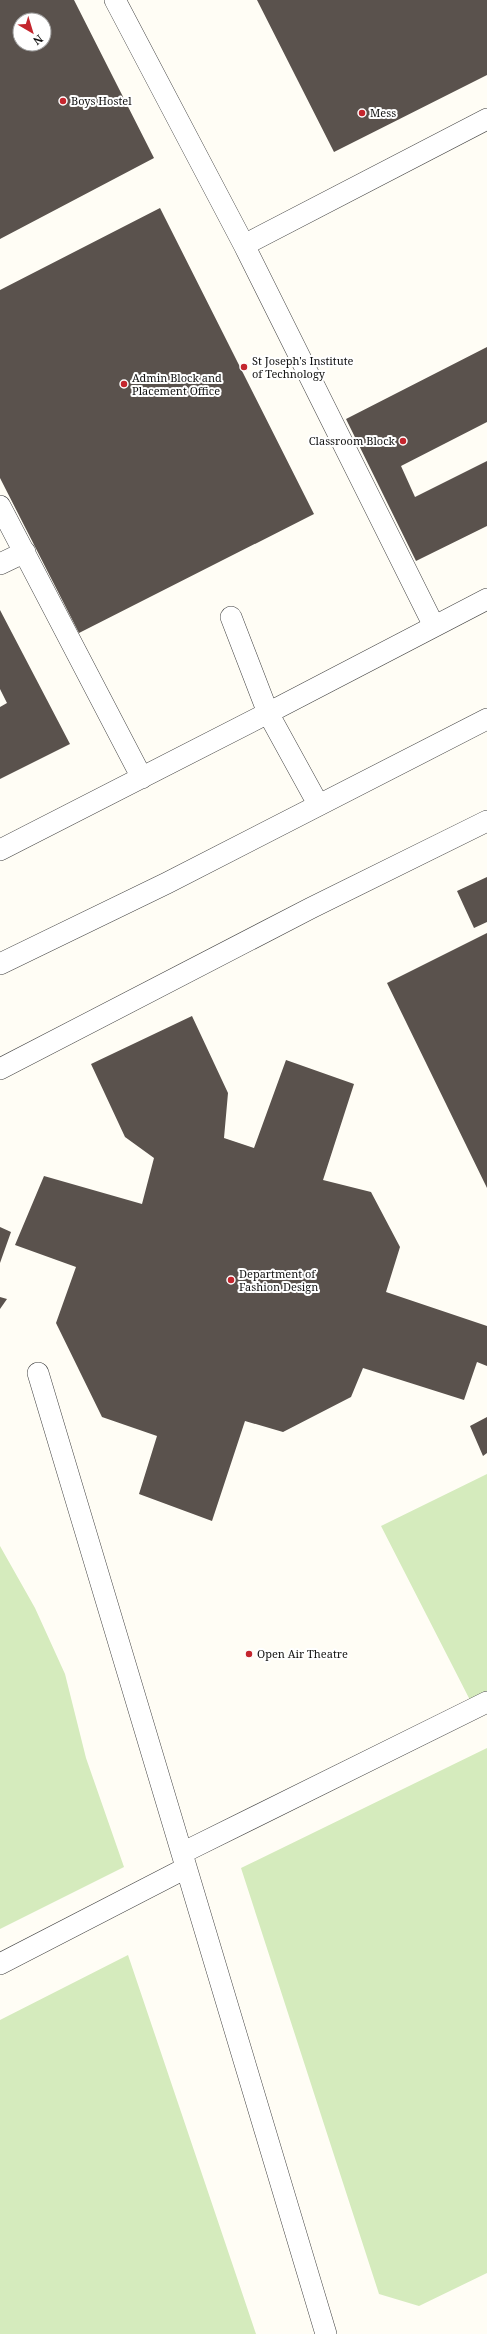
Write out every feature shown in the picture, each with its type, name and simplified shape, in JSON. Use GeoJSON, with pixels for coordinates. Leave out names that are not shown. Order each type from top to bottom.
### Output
{"type":"FeatureCollection","features":[{"type":"Feature","properties":{"kind":"lane"},"geometry":{"type":"LineString","coordinates":[[115,0],[244,245],[434,626]]}},
{"type":"Feature","properties":{"kind":"lane"},"geometry":{"type":"LineString","coordinates":[[244,245],[487,119]]}},
{"type":"Feature","properties":{"kind":"lane"},"geometry":{"type":"LineString","coordinates":[[0,506],[142,778]]}},
{"type":"Feature","properties":{"kind":"lane"},"geometry":{"type":"LineString","coordinates":[[0,564],[25,552]]}},
{"type":"Feature","properties":{"kind":"lane"},"geometry":{"type":"LineString","coordinates":[[0,850],[487,599]]}},
{"type":"Feature","properties":{"kind":"lane"},"geometry":{"type":"LineString","coordinates":[[231,618],[268,713],[318,804]]}},
{"type":"Feature","properties":{"kind":"lane"},"geometry":{"type":"LineString","coordinates":[[0,964],[167,883],[318,804],[487,719]]}},
{"type":"Feature","properties":{"kind":"lane"},"geometry":{"type":"LineString","coordinates":[[0,1069],[311,908],[487,821]]}},
{"type":"Feature","properties":{"kind":"lane"},"geometry":{"type":"LineString","coordinates":[[38,1373],[326,2334]]}},
{"type":"Feature","properties":{"kind":"lane"},"geometry":{"type":"LineString","coordinates":[[0,1964],[184,1861],[487,1702]]}},
{"type":"Feature","properties":{"kind":"green space"},"geometry":{"type":"Polygon","coordinates":[[[487,1474],[487,1696],[472,1704],[381,1526],[487,1474]]]}},
{"type":"Feature","properties":{"kind":"green space"},"geometry":{"type":"Polygon","coordinates":[[[0,1546],[35,1608],[65,1674],[86,1758],[124,1867],[0,1929],[0,1546]]]}},
{"type":"Feature","properties":{"kind":"green space"},"geometry":{"type":"Polygon","coordinates":[[[487,1748],[487,2273],[419,2306],[379,2294],[241,1868],[487,1748]]]}},
{"type":"Feature","properties":{"kind":"green space"},"geometry":{"type":"Polygon","coordinates":[[[128,1955],[256,2334],[0,2334],[0,2020],[128,1955]]]}},
{"type":"Feature","properties":{"kind":"building","name":"Boys Hostel"},"geometry":{"type":"Polygon","coordinates":[[[0,0],[74,0],[154,158],[0,239],[0,0]]]}},
{"type":"Feature","properties":{"kind":"building","name":"Mess"},"geometry":{"type":"Polygon","coordinates":[[[257,0],[487,0],[487,75],[334,152],[257,0]]]}},
{"type":"Feature","properties":{"kind":"building","name":"Admin Block and Placement Office"},"geometry":{"type":"Polygon","coordinates":[[[160,208],[314,514],[79,633],[0,478],[0,290],[160,208]]]}},
{"type":"Feature","properties":{"kind":"building","name":"Classroom Block"},"geometry":{"type":"Polygon","coordinates":[[[487,347],[487,422],[401,466],[415,497],[487,461],[487,526],[416,561],[346,419],[487,347]]]}},
{"type":"Feature","properties":{"kind":"building"},"geometry":{"type":"Polygon","coordinates":[[[0,610],[70,744],[0,779],[0,707],[7,703],[0,689],[0,610]]]}},
{"type":"Feature","properties":{"kind":"building"},"geometry":{"type":"Polygon","coordinates":[[[487,877],[487,922],[474,928],[457,891],[487,877]]]}},
{"type":"Feature","properties":{"kind":"building"},"geometry":{"type":"Polygon","coordinates":[[[487,933],[487,1188],[387,983],[487,933]]]}},
{"type":"Feature","properties":{"kind":"building","name":"Department of Fashion Design"},"geometry":{"type":"Polygon","coordinates":[[[192,1016],[228,1093],[224,1138],[254,1148],[286,1060],[354,1084],[323,1180],[371,1192],[400,1247],[386,1292],[487,1326],[487,1366],[477,1362],[464,1400],[363,1368],[351,1397],[283,1432],[245,1421],[212,1521],[139,1494],[157,1436],[102,1417],[56,1323],[76,1267],[15,1245],[44,1176],[142,1204],[154,1158],[125,1137],[91,1064],[192,1016]]]}},
{"type":"Feature","properties":{"kind":"building"},"geometry":{"type":"Polygon","coordinates":[[[0,1227],[11,1232],[0,1263],[0,1227]]]}},
{"type":"Feature","properties":{"kind":"building"},"geometry":{"type":"Polygon","coordinates":[[[0,1297],[7,1299],[0,1309],[0,1297]]]}},
{"type":"Feature","properties":{"kind":"building"},"geometry":{"type":"Polygon","coordinates":[[[487,1417],[487,1453],[483,1456],[470,1426],[487,1417]]]}},
{"type":"Feature","properties":{"kind":"place","name":"Boys Hostel"},"geometry":{"type":"Point","coordinates":[63,101]}},
{"type":"Feature","properties":{"kind":"place","name":"Mess"},"geometry":{"type":"Point","coordinates":[362,113]}},
{"type":"Feature","properties":{"kind":"place","name":"St Joseph's Institute of Technology"},"geometry":{"type":"Point","coordinates":[244,367]}},
{"type":"Feature","properties":{"kind":"place","name":"Admin Block and Placement Office"},"geometry":{"type":"Point","coordinates":[124,384]}},
{"type":"Feature","properties":{"kind":"place","name":"Classroom Block"},"geometry":{"type":"Point","coordinates":[403,441]}},
{"type":"Feature","properties":{"kind":"place","name":"Department of Fashion Design"},"geometry":{"type":"Point","coordinates":[231,1280]}},
{"type":"Feature","properties":{"kind":"place","name":"Open Air Theatre"},"geometry":{"type":"Point","coordinates":[249,1654]}}]}
